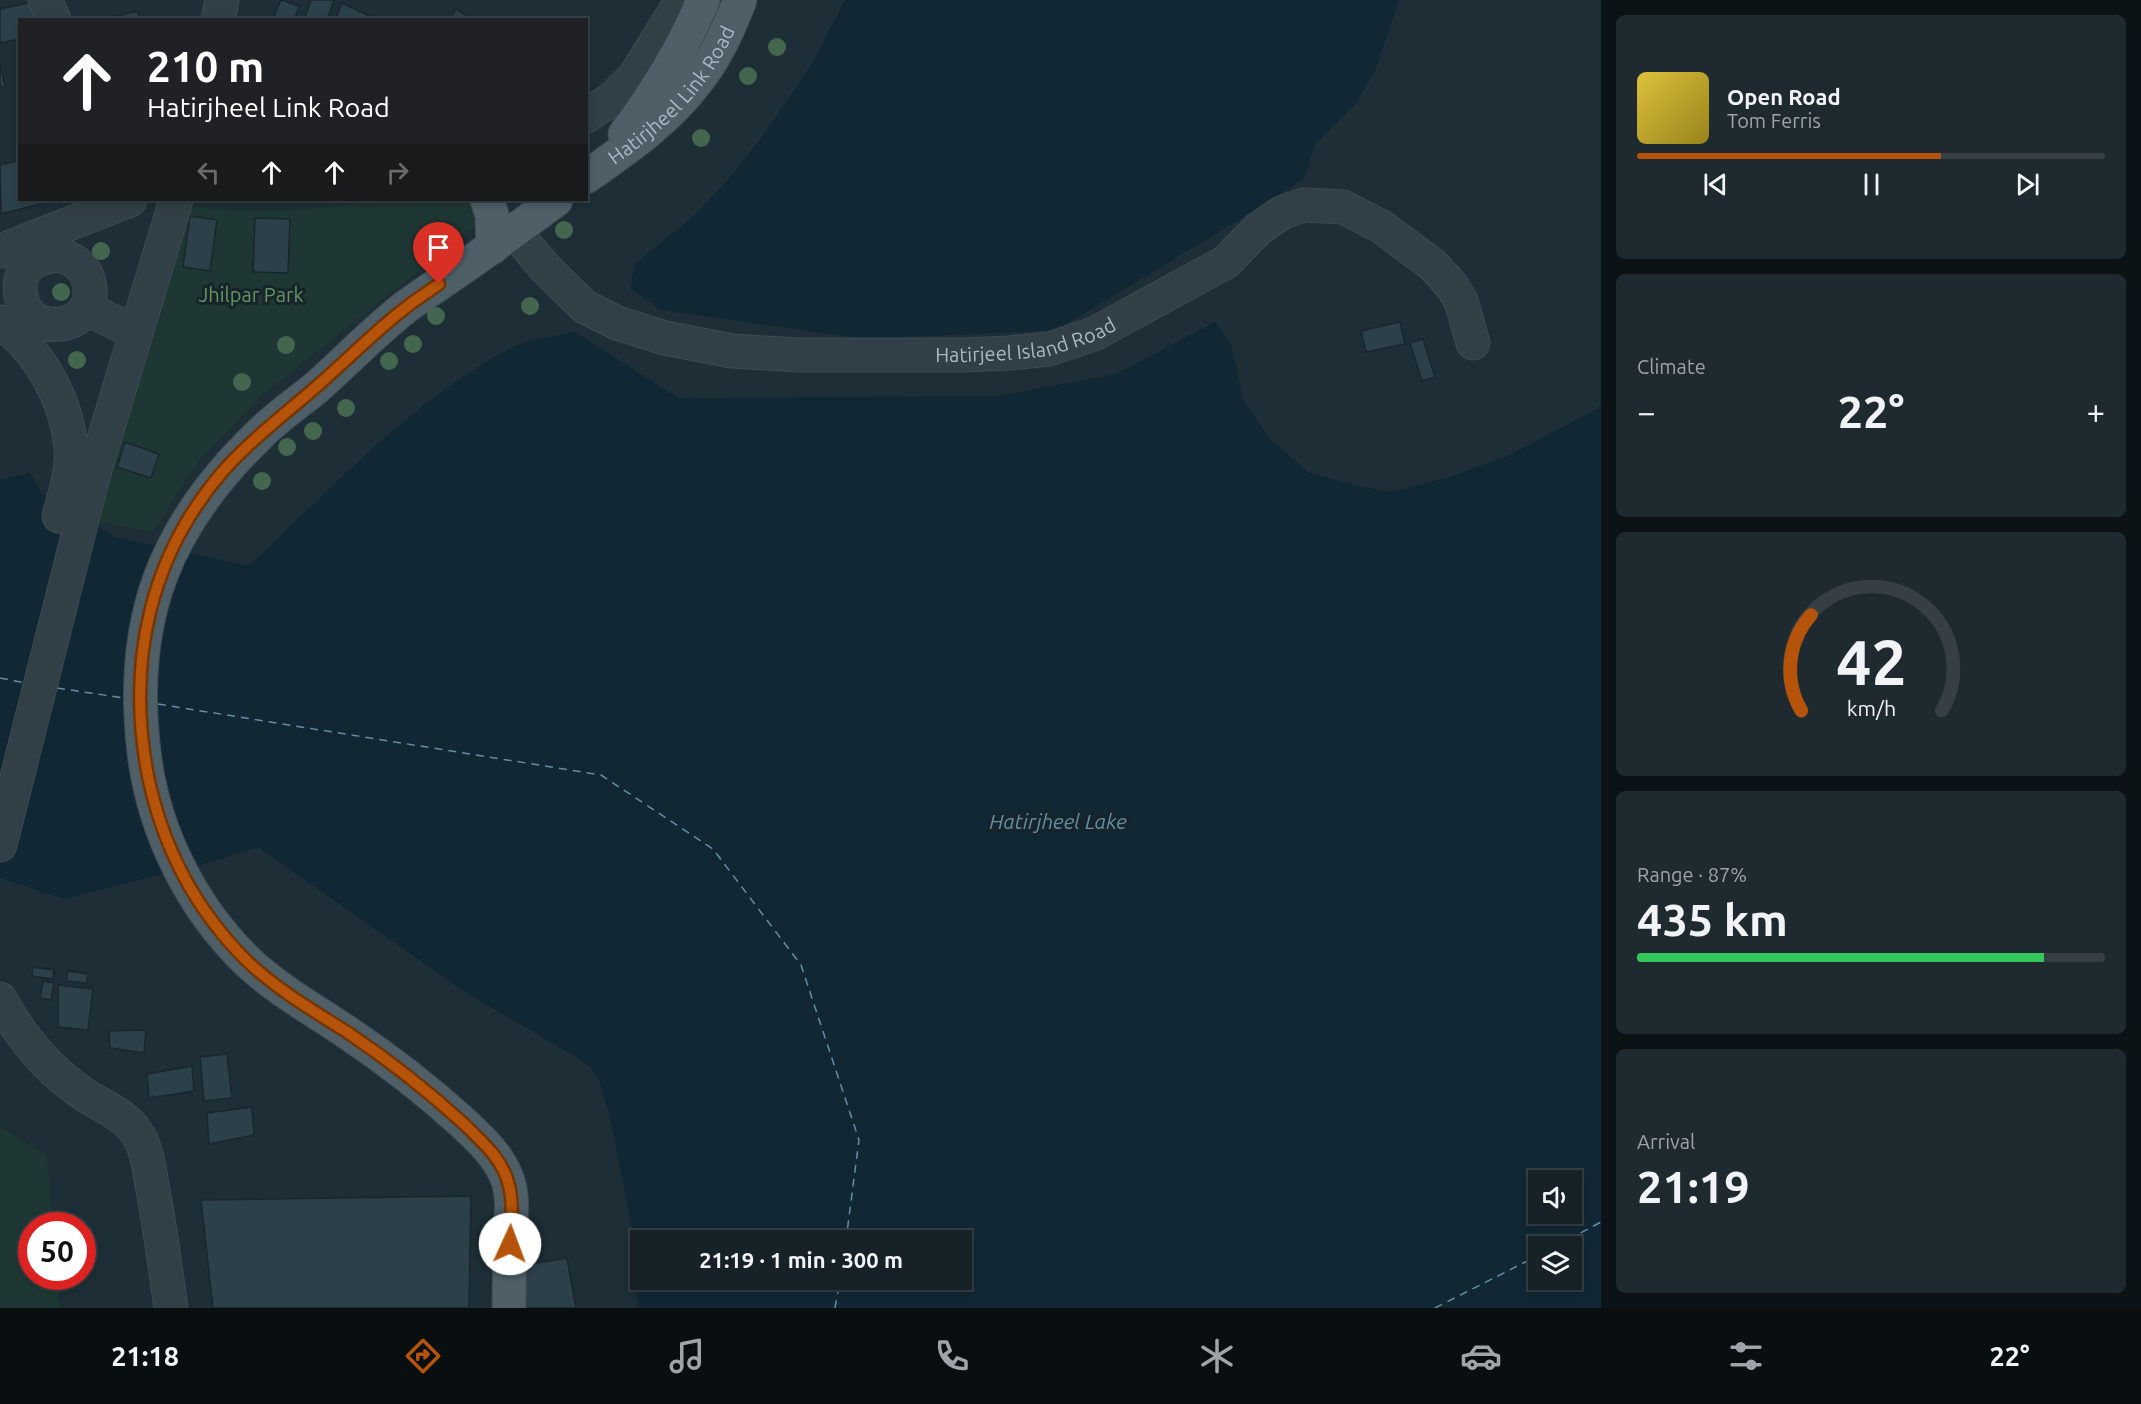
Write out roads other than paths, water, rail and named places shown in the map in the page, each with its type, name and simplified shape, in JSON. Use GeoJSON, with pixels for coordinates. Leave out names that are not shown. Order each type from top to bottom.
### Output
{"type":"FeatureCollection","features":[{"type":"Feature","properties":{"kind":"main road"},"geometry":{"type":"LineString","coordinates":[[595,171],[649,101],[675,59],[703,0]]}},
{"type":"Feature","properties":{"kind":"main road","name":"Hatirjheel Link Road"},"geometry":{"type":"LineString","coordinates":[[595,171],[669,112],[696,83],[716,51],[740,0]]}},
{"type":"Feature","properties":{"kind":"main road"},"geometry":{"type":"LineString","coordinates":[[487,201],[503,239]]}},
{"type":"Feature","properties":{"kind":"main road"},"geometry":{"type":"LineString","coordinates":[[509,1308],[512,1201],[508,1181],[499,1160],[485,1144],[421,1087],[350,1034],[284,991],[248,961],[224,935],[189,888],[173,856],[159,817],[147,768],[140,717],[140,683],[144,636],[161,576],[180,534],[201,500],[224,471],[263,430],[314,389],[404,309],[555,201]]}},
{"type":"Feature","properties":{"kind":"street"},"geometry":{"type":"LineString","coordinates":[[45,0],[53,18]]}},
{"type":"Feature","properties":{"kind":"street"},"geometry":{"type":"LineString","coordinates":[[218,18],[222,0]]}},
{"type":"Feature","properties":{"kind":"street"},"geometry":{"type":"LineString","coordinates":[[588,116],[612,99],[635,76],[682,0]]}},
{"type":"Feature","properties":{"kind":"street"},"geometry":{"type":"LineString","coordinates":[[0,251],[45,245],[128,201]]}},
{"type":"Feature","properties":{"kind":"street"},"geometry":{"type":"LineString","coordinates":[[0,753],[83,464],[135,332],[176,201]]}},
{"type":"Feature","properties":{"kind":"street","name":"Hatirjeel Island Road"},"geometry":{"type":"LineString","coordinates":[[503,239],[546,269],[585,307],[617,323],[665,338],[732,351],[788,354],[963,355],[1048,349],[1094,334],[1226,262],[1258,229],[1283,212],[1304,205],[1343,207],[1382,227],[1433,265],[1451,285],[1461,301],[1473,343]]}},
{"type":"Feature","properties":{"kind":"street"},"geometry":{"type":"LineString","coordinates":[[17,326],[72,321],[87,309],[92,292],[88,275],[77,261],[45,245]]}},
{"type":"Feature","properties":{"kind":"street"},"geometry":{"type":"LineString","coordinates":[[0,845],[83,464],[47,374],[29,349],[17,326],[23,304],[20,287],[23,271],[45,245]]}},
{"type":"Feature","properties":{"kind":"street"},"geometry":{"type":"LineString","coordinates":[[87,309],[135,332]]}},
{"type":"Feature","properties":{"kind":"street"},"geometry":{"type":"LineString","coordinates":[[0,999],[14,1026],[47,1063],[83,1093],[123,1118],[136,1132],[144,1148],[158,1213],[171,1308]]}},
{"type":"Feature","properties":{"kind":"water"},"geometry":{"type":"Polygon","coordinates":[[[845,0],[1399,0],[1375,71],[1356,103],[1315,144],[1304,178],[1264,205],[1056,330],[866,339],[661,310],[630,288],[635,264],[696,214],[731,176],[762,137],[812,64],[845,0]]]}},
{"type":"Feature","properties":{"kind":"water","name":"Hatirjheel Lake"},"geometry":{"type":"Polygon","coordinates":[[[1215,322],[1231,345],[1244,402],[1271,440],[1309,473],[1391,492],[1446,478],[1508,456],[1601,405],[1601,1308],[639,1308],[637,1290],[972,1290],[972,1230],[631,1230],[610,1117],[599,1079],[589,1066],[468,994],[258,847],[214,861],[64,899],[0,878],[0,480],[30,473],[42,493],[115,537],[249,566],[374,448],[441,392],[513,347],[535,340],[575,332],[678,398],[998,396],[1116,374],[1215,322]]]}},
{"type":"Feature","properties":{"kind":"park label","name":"Jhilpar Park"},"geometry":{"type":"Point","coordinates":[251,295]}}]}
